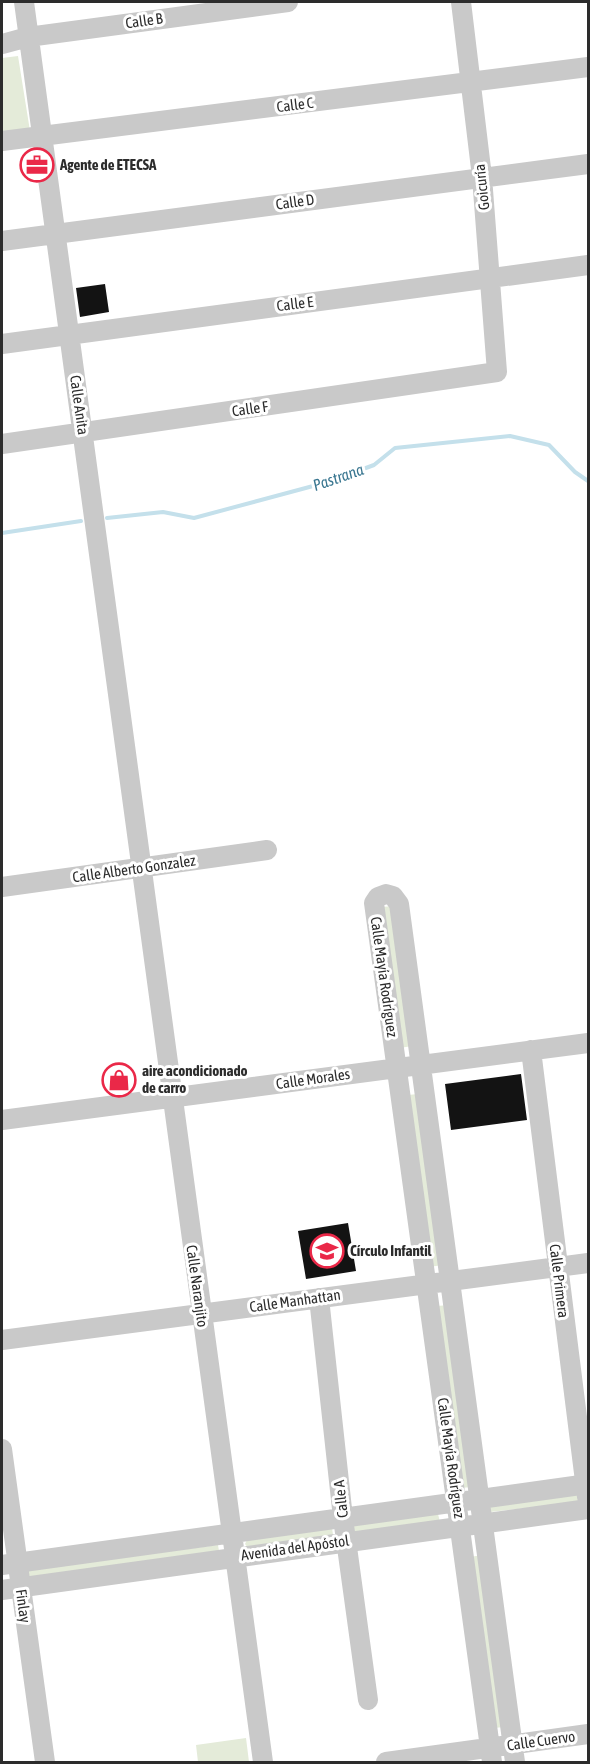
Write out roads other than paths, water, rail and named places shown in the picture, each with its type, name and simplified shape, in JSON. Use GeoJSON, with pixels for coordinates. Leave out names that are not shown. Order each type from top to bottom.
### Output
{"type":"FeatureCollection","features":[{"type":"Feature","properties":{"kind":"street","name":"Calle Anita"},"geometry":{"type":"LineString","coordinates":[[24,2],[54,234],[135,809]]}},
{"type":"Feature","properties":{"kind":"street","name":"Calle B"},"geometry":{"type":"LineString","coordinates":[[2,44],[28,37],[288,2]]}},
{"type":"Feature","properties":{"kind":"street","name":"Goicuría"},"geometry":{"type":"LineString","coordinates":[[461,2],[482,177],[497,372]]}},
{"type":"Feature","properties":{"kind":"street","name":"Calle C"},"geometry":{"type":"LineString","coordinates":[[2,141],[588,67]]}},
{"type":"Feature","properties":{"kind":"street","name":"Calle D"},"geometry":{"type":"LineString","coordinates":[[2,241],[588,164]]}},
{"type":"Feature","properties":{"kind":"street","name":"Calle E"},"geometry":{"type":"LineString","coordinates":[[2,344],[588,265]]}},
{"type":"Feature","properties":{"kind":"street","name":"Calle F"},"geometry":{"type":"LineString","coordinates":[[2,444],[497,372]]}},
{"type":"Feature","properties":{"kind":"street","name":"Calle Naranjito"},"geometry":{"type":"LineString","coordinates":[[135,809],[201,1314],[263,1762]]}},
{"type":"Feature","properties":{"kind":"street","name":"Calle Alberto Gonzalez"},"geometry":{"type":"LineString","coordinates":[[2,887],[267,850]]}},
{"type":"Feature","properties":{"kind":"street","name":"Calle Mayía Rodríguez"},"geometry":{"type":"LineString","coordinates":[[491,1755],[374,903],[378,897],[386,894],[393,896],[399,904],[514,1754]]}},
{"type":"Feature","properties":{"kind":"street","name":"Calle Morales"},"geometry":{"type":"LineString","coordinates":[[2,1120],[588,1043]]}},
{"type":"Feature","properties":{"kind":"street","name":"Calle Primera"},"geometry":{"type":"LineString","coordinates":[[531,1050],[557,1267],[587,1484],[588,1510]]}},
{"type":"Feature","properties":{"kind":"street","name":"Calle Manhattan"},"geometry":{"type":"LineString","coordinates":[[2,1340],[588,1263]]}},
{"type":"Feature","properties":{"kind":"street","name":"Calle A"},"geometry":{"type":"LineString","coordinates":[[320,1298],[343,1518],[368,1700]]}},
{"type":"Feature","properties":{"kind":"street","name":"Finlay"},"geometry":{"type":"LineString","coordinates":[[2,1449],[11,1589],[45,1762]]}},
{"type":"Feature","properties":{"kind":"street","name":"Avenida del Apóstol"},"geometry":{"type":"LineString","coordinates":[[9,1564],[587,1484]]}},
{"type":"Feature","properties":{"kind":"street","name":"Avenida del Apóstol"},"geometry":{"type":"LineString","coordinates":[[11,1589],[346,1541],[588,1510]]}},
{"type":"Feature","properties":{"kind":"street","name":"Calle Cuervo"},"geometry":{"type":"LineString","coordinates":[[386,1762],[514,1754],[588,1734]]}},
{"type":"Feature","properties":{"kind":"waterway","name":"Pastrana"},"geometry":{"type":"LineString","coordinates":[[107,518],[163,512],[194,518],[328,482],[374,465],[395,448],[510,436],[549,445],[575,472],[588,481]]}},
{"type":"Feature","properties":{"kind":"waterway","name":"Pastrana"},"geometry":{"type":"LineString","coordinates":[[2,533],[81,521]]}},
{"type":"Feature","properties":{"kind":"place","name":"Agente de ETECSA"},"geometry":{"type":"Point","coordinates":[37,165]}},
{"type":"Feature","properties":{"kind":"place","name":"aire acondicionado de carro"},"geometry":{"type":"Point","coordinates":[119,1080]}},
{"type":"Feature","properties":{"kind":"place","name":"Círculo Infantil"},"geometry":{"type":"Point","coordinates":[327,1251]}}]}
